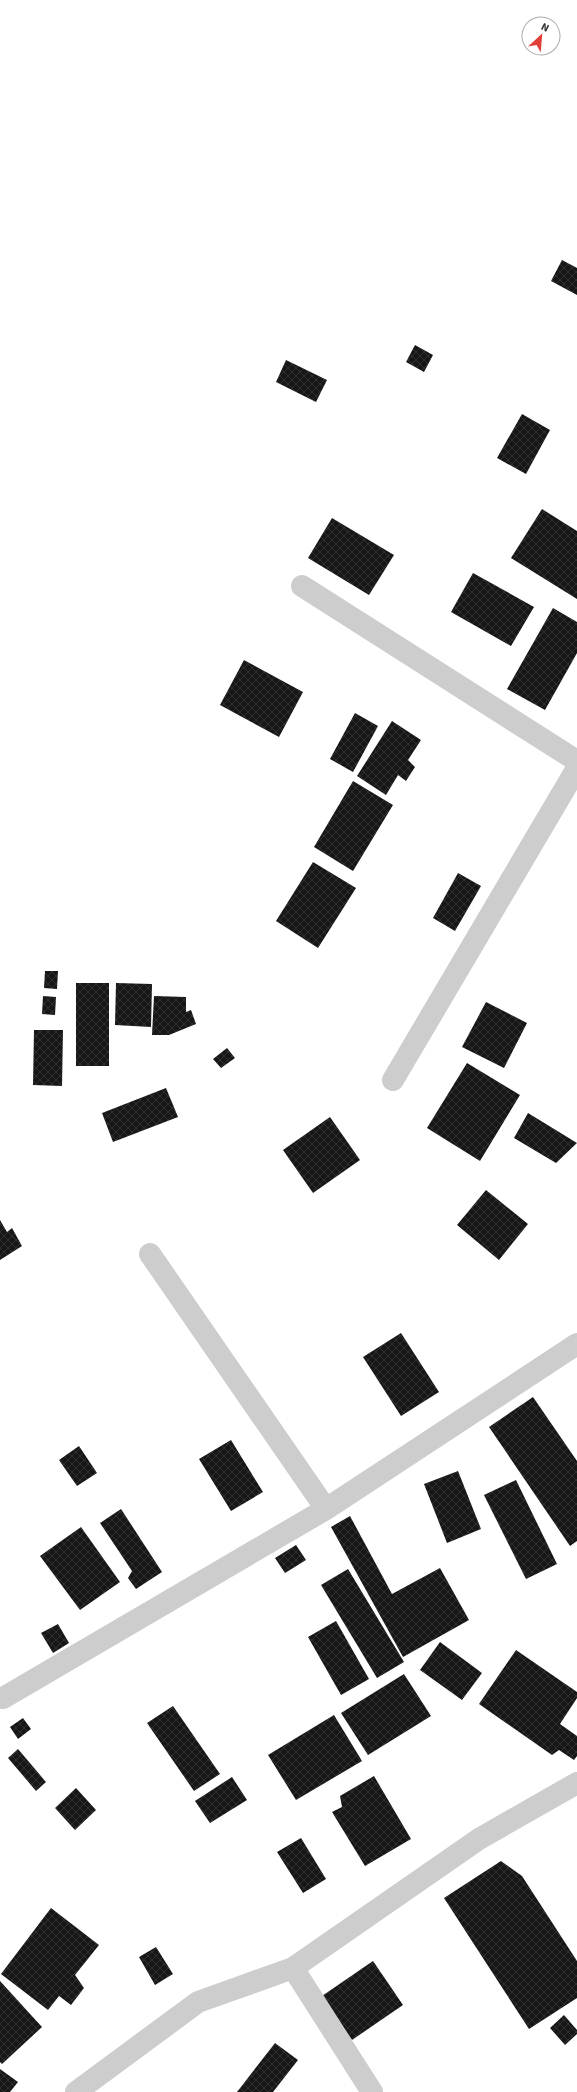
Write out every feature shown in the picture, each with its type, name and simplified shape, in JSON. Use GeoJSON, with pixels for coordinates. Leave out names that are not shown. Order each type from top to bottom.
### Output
{"type":"FeatureCollection","features":[{"type":"Feature","properties":{"kind":"street"},"geometry":{"type":"LineString","coordinates":[[302,586],[577,761]]}},
{"type":"Feature","properties":{"kind":"street"},"geometry":{"type":"LineString","coordinates":[[393,1080],[577,768]]}},
{"type":"Feature","properties":{"kind":"street"},"geometry":{"type":"LineString","coordinates":[[150,1254],[326,1509]]}},
{"type":"Feature","properties":{"kind":"street"},"geometry":{"type":"LineString","coordinates":[[3,1698],[326,1509],[577,1344]]}},
{"type":"Feature","properties":{"kind":"street"},"geometry":{"type":"LineString","coordinates":[[76,2092],[198,2002],[293,1968],[479,1839],[577,1783]]}},
{"type":"Feature","properties":{"kind":"street"},"geometry":{"type":"LineString","coordinates":[[293,1968],[372,2092]]}},
{"type":"Feature","properties":{"kind":"building"},"geometry":{"type":"Polygon","coordinates":[[[562,260],[577,268],[577,295],[551,281],[562,260]]]}},
{"type":"Feature","properties":{"kind":"building"},"geometry":{"type":"Polygon","coordinates":[[[415,345],[433,355],[424,372],[406,362],[415,345]]]}},
{"type":"Feature","properties":{"kind":"building"},"geometry":{"type":"Polygon","coordinates":[[[286,360],[327,380],[316,402],[276,382],[286,360]]]}},
{"type":"Feature","properties":{"kind":"building"},"geometry":{"type":"Polygon","coordinates":[[[522,414],[550,430],[526,474],[497,458],[522,414]]]}},
{"type":"Feature","properties":{"kind":"building"},"geometry":{"type":"Polygon","coordinates":[[[542,509],[577,531],[577,599],[511,558],[542,509]]]}},
{"type":"Feature","properties":{"kind":"building"},"geometry":{"type":"Polygon","coordinates":[[[332,518],[394,555],[369,595],[308,558],[332,518]]]}},
{"type":"Feature","properties":{"kind":"building"},"geometry":{"type":"Polygon","coordinates":[[[473,573],[534,607],[511,646],[451,612],[473,573]]]}},
{"type":"Feature","properties":{"kind":"building"},"geometry":{"type":"Polygon","coordinates":[[[553,608],[577,622],[577,653],[545,710],[507,689],[553,608]]]}},
{"type":"Feature","properties":{"kind":"building"},"geometry":{"type":"Polygon","coordinates":[[[244,660],[303,692],[279,737],[220,705],[244,660]]]}},
{"type":"Feature","properties":{"kind":"building"},"geometry":{"type":"Polygon","coordinates":[[[355,713],[378,726],[353,772],[330,759],[355,713]]]}},
{"type":"Feature","properties":{"kind":"building"},"geometry":{"type":"Polygon","coordinates":[[[392,721],[421,740],[408,760],[415,767],[406,781],[398,775],[386,795],[357,776],[392,721]]]}},
{"type":"Feature","properties":{"kind":"building"},"geometry":{"type":"Polygon","coordinates":[[[353,781],[393,805],[353,871],[314,847],[353,781]]]}},
{"type":"Feature","properties":{"kind":"building"},"geometry":{"type":"Polygon","coordinates":[[[313,862],[356,888],[318,948],[276,921],[313,862]]]}},
{"type":"Feature","properties":{"kind":"building"},"geometry":{"type":"Polygon","coordinates":[[[458,873],[481,886],[455,931],[433,918],[458,873]]]}},
{"type":"Feature","properties":{"kind":"building"},"geometry":{"type":"Polygon","coordinates":[[[45,971],[58,971],[57,989],[44,988],[45,971]]]}},
{"type":"Feature","properties":{"kind":"building"},"geometry":{"type":"Polygon","coordinates":[[[76,983],[109,983],[109,1066],[76,1066],[76,983]]]}},
{"type":"Feature","properties":{"kind":"building"},"geometry":{"type":"Polygon","coordinates":[[[116,983],[152,984],[151,1027],[115,1025],[116,983]]]}},
{"type":"Feature","properties":{"kind":"building"},"geometry":{"type":"Polygon","coordinates":[[[43,996],[56,997],[55,1015],[42,1014],[43,996]]]}},
{"type":"Feature","properties":{"kind":"building"},"geometry":{"type":"Polygon","coordinates":[[[154,996],[186,997],[186,1012],[191,1010],[196,1024],[169,1035],[152,1035],[154,996]]]}},
{"type":"Feature","properties":{"kind":"building"},"geometry":{"type":"Polygon","coordinates":[[[486,1002],[527,1023],[504,1068],[462,1047],[486,1002]]]}},
{"type":"Feature","properties":{"kind":"building"},"geometry":{"type":"Polygon","coordinates":[[[34,1030],[63,1030],[62,1086],[33,1085],[34,1030]]]}},
{"type":"Feature","properties":{"kind":"building"},"geometry":{"type":"Polygon","coordinates":[[[227,1048],[235,1058],[221,1068],[213,1059],[227,1048]]]}},
{"type":"Feature","properties":{"kind":"building"},"geometry":{"type":"Polygon","coordinates":[[[467,1063],[520,1095],[480,1161],[427,1128],[467,1063]]]}},
{"type":"Feature","properties":{"kind":"building"},"geometry":{"type":"Polygon","coordinates":[[[166,1088],[178,1117],[113,1142],[102,1113],[166,1088]]]}},
{"type":"Feature","properties":{"kind":"building"},"geometry":{"type":"Polygon","coordinates":[[[528,1113],[577,1143],[556,1163],[514,1138],[528,1113]]]}},
{"type":"Feature","properties":{"kind":"building"},"geometry":{"type":"Polygon","coordinates":[[[330,1117],[360,1160],[313,1193],[283,1150],[330,1117]]]}},
{"type":"Feature","properties":{"kind":"building"},"geometry":{"type":"Polygon","coordinates":[[[486,1190],[528,1224],[499,1260],[457,1225],[486,1190]]]}},
{"type":"Feature","properties":{"kind":"building"},"geometry":{"type":"Polygon","coordinates":[[[0,1220],[7,1232],[12,1228],[22,1246],[0,1260],[0,1220]]]}},
{"type":"Feature","properties":{"kind":"building"},"geometry":{"type":"Polygon","coordinates":[[[401,1333],[439,1392],[401,1416],[363,1357],[401,1333]]]}},
{"type":"Feature","properties":{"kind":"building"},"geometry":{"type":"Polygon","coordinates":[[[533,1397],[577,1461],[577,1541],[570,1546],[489,1427],[533,1397]]]}},
{"type":"Feature","properties":{"kind":"building"},"geometry":{"type":"Polygon","coordinates":[[[231,1440],[263,1492],[231,1511],[199,1459],[231,1440]]]}},
{"type":"Feature","properties":{"kind":"building"},"geometry":{"type":"Polygon","coordinates":[[[79,1446],[97,1473],[77,1486],[59,1460],[79,1446]]]}},
{"type":"Feature","properties":{"kind":"building"},"geometry":{"type":"Polygon","coordinates":[[[458,1471],[481,1529],[447,1543],[424,1484],[458,1471]]]}},
{"type":"Feature","properties":{"kind":"building"},"geometry":{"type":"Polygon","coordinates":[[[516,1480],[557,1564],[526,1579],[484,1495],[516,1480]]]}},
{"type":"Feature","properties":{"kind":"building"},"geometry":{"type":"Polygon","coordinates":[[[121,1509],[162,1572],[136,1589],[128,1578],[132,1571],[100,1523],[121,1509]]]}},
{"type":"Feature","properties":{"kind":"building"},"geometry":{"type":"Polygon","coordinates":[[[350,1516],[392,1594],[440,1568],[469,1620],[403,1657],[331,1527],[350,1516]]]}},
{"type":"Feature","properties":{"kind":"building"},"geometry":{"type":"Polygon","coordinates":[[[81,1527],[120,1582],[80,1610],[40,1556],[81,1527]]]}},
{"type":"Feature","properties":{"kind":"building"},"geometry":{"type":"Polygon","coordinates":[[[296,1545],[306,1560],[285,1573],[275,1558],[296,1545]]]}},
{"type":"Feature","properties":{"kind":"building"},"geometry":{"type":"Polygon","coordinates":[[[348,1569],[404,1662],[377,1678],[321,1585],[348,1569]]]}},
{"type":"Feature","properties":{"kind":"building"},"geometry":{"type":"Polygon","coordinates":[[[336,1621],[369,1679],[341,1695],[308,1637],[336,1621]]]}},
{"type":"Feature","properties":{"kind":"building"},"geometry":{"type":"Polygon","coordinates":[[[58,1624],[69,1643],[53,1653],[41,1633],[58,1624]]]}},
{"type":"Feature","properties":{"kind":"building"},"geometry":{"type":"Polygon","coordinates":[[[440,1642],[482,1673],[462,1700],[420,1670],[440,1642]]]}},
{"type":"Feature","properties":{"kind":"building"},"geometry":{"type":"Polygon","coordinates":[[[516,1650],[577,1692],[577,1698],[560,1724],[577,1736],[577,1756],[574,1760],[559,1750],[552,1755],[479,1704],[516,1650]]]}},
{"type":"Feature","properties":{"kind":"building"},"geometry":{"type":"Polygon","coordinates":[[[404,1674],[431,1716],[368,1755],[341,1713],[404,1674]]]}},
{"type":"Feature","properties":{"kind":"building"},"geometry":{"type":"Polygon","coordinates":[[[173,1706],[220,1774],[194,1791],[147,1723],[173,1706]]]}},
{"type":"Feature","properties":{"kind":"building"},"geometry":{"type":"Polygon","coordinates":[[[334,1715],[362,1761],[296,1800],[268,1755],[334,1715]]]}},
{"type":"Feature","properties":{"kind":"building"},"geometry":{"type":"Polygon","coordinates":[[[23,1718],[31,1729],[18,1739],[10,1727],[23,1718]]]}},
{"type":"Feature","properties":{"kind":"building"},"geometry":{"type":"Polygon","coordinates":[[[18,1749],[46,1782],[36,1791],[8,1758],[18,1749]]]}},
{"type":"Feature","properties":{"kind":"building"},"geometry":{"type":"Polygon","coordinates":[[[374,1776],[411,1839],[365,1866],[332,1812],[342,1807],[340,1796],[374,1776]]]}},
{"type":"Feature","properties":{"kind":"building"},"geometry":{"type":"Polygon","coordinates":[[[232,1777],[247,1800],[210,1823],[195,1801],[232,1777]]]}},
{"type":"Feature","properties":{"kind":"building"},"geometry":{"type":"Polygon","coordinates":[[[76,1788],[96,1810],[75,1830],[55,1808],[76,1788]]]}},
{"type":"Feature","properties":{"kind":"building"},"geometry":{"type":"Polygon","coordinates":[[[301,1838],[326,1879],[303,1893],[277,1852],[301,1838]]]}},
{"type":"Feature","properties":{"kind":"building"},"geometry":{"type":"Polygon","coordinates":[[[501,1861],[522,1876],[577,1961],[577,1998],[529,2029],[444,1898],[501,1861]]]}},
{"type":"Feature","properties":{"kind":"building"},"geometry":{"type":"Polygon","coordinates":[[[51,1908],[99,1945],[75,1975],[84,1988],[71,2005],[59,1996],[48,2010],[1,1974],[51,1908]]]}},
{"type":"Feature","properties":{"kind":"building"},"geometry":{"type":"Polygon","coordinates":[[[156,1947],[173,1974],[155,1985],[139,1957],[156,1947]]]}},
{"type":"Feature","properties":{"kind":"building"},"geometry":{"type":"Polygon","coordinates":[[[373,1961],[403,2005],[352,2040],[322,1996],[373,1961]]]}},
{"type":"Feature","properties":{"kind":"building"},"geometry":{"type":"Polygon","coordinates":[[[0,1981],[42,2027],[2,2064],[0,2062],[0,1981]]]}},
{"type":"Feature","properties":{"kind":"building"},"geometry":{"type":"Polygon","coordinates":[[[564,2015],[577,2030],[577,2034],[565,2045],[550,2028],[564,2015]]]}},
{"type":"Feature","properties":{"kind":"building"},"geometry":{"type":"Polygon","coordinates":[[[275,2043],[298,2060],[273,2092],[237,2092],[275,2043]]]}},
{"type":"Feature","properties":{"kind":"building"},"geometry":{"type":"Polygon","coordinates":[[[0,2069],[18,2082],[10,2092],[0,2092],[0,2069]]]}}]}
